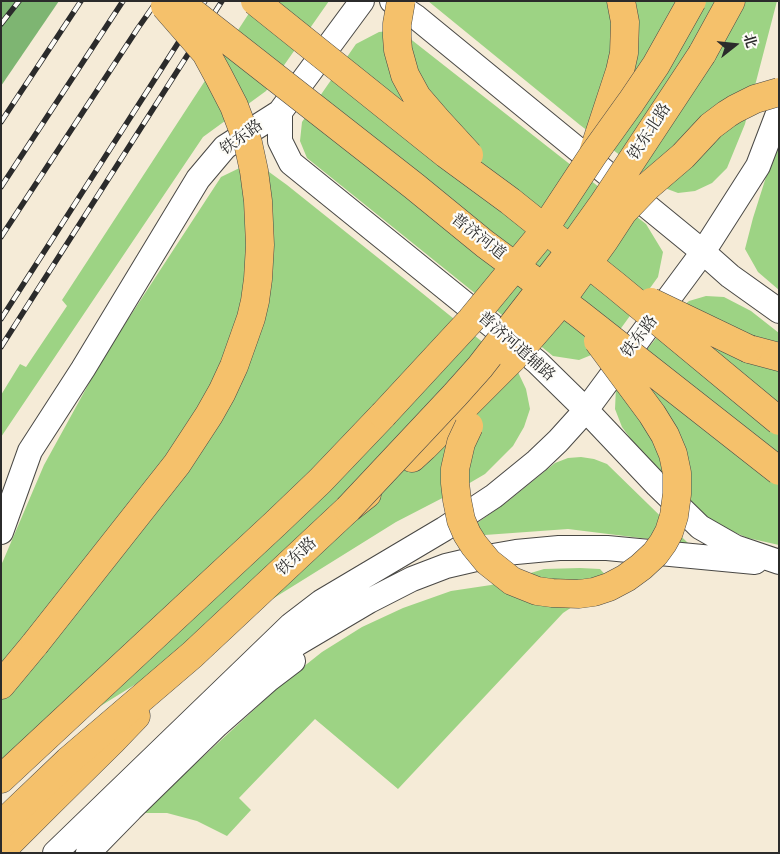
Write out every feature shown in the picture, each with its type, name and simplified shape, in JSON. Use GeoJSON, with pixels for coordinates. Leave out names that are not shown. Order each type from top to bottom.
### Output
{"type":"FeatureCollection","features":[{"type":"Feature","properties":{"kind":"main road"},"geometry":{"type":"LineString","coordinates":[[1,686],[177,464],[210,415],[234,366],[249,325],[255,301],[260,245],[255,179],[248,143],[234,106],[206,53],[161,1]]}},
{"type":"Feature","properties":{"kind":"main road","name":"普济河道"},"geometry":{"type":"LineString","coordinates":[[178,1],[486,244],[779,471]]}},
{"type":"Feature","properties":{"kind":"main road"},"geometry":{"type":"LineString","coordinates":[[255,1],[446,154],[510,201],[779,421]]}},
{"type":"Feature","properties":{"kind":"main road"},"geometry":{"type":"LineString","coordinates":[[401,1],[396,37],[405,75],[417,97],[510,201]]}},
{"type":"Feature","properties":{"kind":"main road"},"geometry":{"type":"LineString","coordinates":[[593,156],[624,53],[626,22],[621,1]]}},
{"type":"Feature","properties":{"kind":"main road","name":"铁东北路"},"geometry":{"type":"LineString","coordinates":[[1,779],[320,481],[471,320],[537,240],[651,72],[692,1]]}},
{"type":"Feature","properties":{"kind":"main road","name":"铁东北路"},"geometry":{"type":"LineString","coordinates":[[564,260],[702,54],[731,1]]}},
{"type":"Feature","properties":{"kind":"main road"},"geometry":{"type":"LineString","coordinates":[[348,509],[389,478],[424,447],[513,358],[552,313],[623,212],[648,165],[680,114],[690,92],[702,54]]}},
{"type":"Feature","properties":{"kind":"main road"},"geometry":{"type":"LineString","coordinates":[[623,212],[648,186],[683,156],[700,137],[723,117],[744,104],[779,92]]}},
{"type":"Feature","properties":{"kind":"main road","name":"铁东路"},"geometry":{"type":"LineString","coordinates":[[1,825],[68,761],[192,655],[348,509],[480,367],[564,260]]}},
{"type":"Feature","properties":{"kind":"main road"},"geometry":{"type":"LineString","coordinates":[[616,286],[742,346],[779,357]]}},
{"type":"Feature","properties":{"kind":"main road"},"geometry":{"type":"LineString","coordinates":[[513,358],[460,443],[455,468],[455,483],[461,520],[474,545],[488,562],[512,581],[537,591],[552,593],[579,594],[610,587],[641,567],[664,543],[674,516],[677,473],[673,454],[665,435],[652,414],[578,314]]}},
{"type":"Feature","properties":{"kind":"main road"},"geometry":{"type":"LineString","coordinates":[[1,852],[112,741],[192,655]]}},
{"type":"Feature","properties":{"kind":"street"},"geometry":{"type":"LineString","coordinates":[[280,112],[362,1]]}},
{"type":"Feature","properties":{"kind":"street"},"geometry":{"type":"LineString","coordinates":[[392,1],[416,18],[730,276],[779,311]]}},
{"type":"Feature","properties":{"kind":"street"},"geometry":{"type":"LineString","coordinates":[[703,252],[758,166],[779,111]]}},
{"type":"Feature","properties":{"kind":"street","name":"铁东路"},"geometry":{"type":"LineString","coordinates":[[1,532],[30,452],[198,180],[225,146],[280,112]]}},
{"type":"Feature","properties":{"kind":"street","name":"普济河道辅路"},"geometry":{"type":"LineString","coordinates":[[280,112],[280,141],[292,163],[537,362],[700,527],[735,547],[779,563]]}},
{"type":"Feature","properties":{"kind":"street","name":"铁东路"},"geometry":{"type":"LineString","coordinates":[[55,853],[291,625],[322,602],[444,529],[494,496],[537,461],[586,410],[703,252]]}},
{"type":"Feature","properties":{"kind":"street"},"geometry":{"type":"LineString","coordinates":[[1,496],[30,452]]}},
{"type":"Feature","properties":{"kind":"street","name":"铁东路"},"geometry":{"type":"LineString","coordinates":[[220,693],[298,643],[369,601],[412,579],[446,566],[476,559],[516,552],[559,548],[607,548],[779,563]]}},
{"type":"Feature","properties":{"kind":"street","name":"铁东路"},"geometry":{"type":"LineString","coordinates":[[88,853],[232,712],[268,680],[369,601]]}},
{"type":"Feature","properties":{"kind":"green space"},"geometry":{"type":"Polygon","coordinates":[[[1,1],[59,1],[1,86],[1,1]]]}},
{"type":"Feature","properties":{"kind":"green space"},"geometry":{"type":"Polygon","coordinates":[[[257,1],[329,1],[266,91],[203,137],[1,437],[1,395],[20,364],[26,367],[67,306],[62,300],[257,1]]]}},
{"type":"Feature","properties":{"kind":"green space"},"geometry":{"type":"Polygon","coordinates":[[[428,1],[777,1],[745,124],[727,168],[712,183],[695,191],[678,193],[662,187],[580,125],[428,1]]]}},
{"type":"Feature","properties":{"kind":"green space"},"geometry":{"type":"Polygon","coordinates":[[[399,30],[646,224],[663,252],[658,277],[606,349],[579,360],[553,356],[307,158],[300,141],[302,122],[356,44],[379,32],[399,30]]]}},
{"type":"Feature","properties":{"kind":"green space"},"geometry":{"type":"Polygon","coordinates":[[[779,136],[779,290],[758,272],[745,249],[779,136]]]}},
{"type":"Feature","properties":{"kind":"green space"},"geometry":{"type":"Polygon","coordinates":[[[254,161],[287,185],[517,370],[526,389],[530,409],[524,427],[513,446],[485,474],[396,522],[1,768],[1,565],[44,465],[104,356],[221,177],[254,161]]]}},
{"type":"Feature","properties":{"kind":"green space"},"geometry":{"type":"Polygon","coordinates":[[[706,296],[724,297],[751,311],[779,333],[779,545],[748,538],[696,513],[636,446],[622,427],[615,409],[616,387],[681,308],[689,301],[706,296]]]}},
{"type":"Feature","properties":{"kind":"green space"},"geometry":{"type":"Polygon","coordinates":[[[581,457],[607,464],[689,544],[568,529],[457,537],[507,502],[555,463],[568,458],[581,457]]]}},
{"type":"Feature","properties":{"kind":"green space"},"geometry":{"type":"Polygon","coordinates":[[[544,569],[600,569],[611,581],[563,613],[398,789],[315,719],[239,798],[251,810],[227,836],[197,821],[167,813],[142,813],[283,683],[322,652],[362,627],[403,608],[451,591],[491,585],[544,569]]]}},
{"type":"Feature","properties":{"kind":"railway"},"geometry":{"type":"LineString","coordinates":[[1,24],[19,1]]}},
{"type":"Feature","properties":{"kind":"railway"},"geometry":{"type":"LineString","coordinates":[[1,122],[81,1]]}},
{"type":"Feature","properties":{"kind":"railway"},"geometry":{"type":"LineString","coordinates":[[1,187],[123,1]]}},
{"type":"Feature","properties":{"kind":"railway"},"geometry":{"type":"LineString","coordinates":[[1,237],[157,1]]}},
{"type":"Feature","properties":{"kind":"railway"},"geometry":{"type":"LineString","coordinates":[[1,319],[205,1]]}},
{"type":"Feature","properties":{"kind":"railway"},"geometry":{"type":"LineString","coordinates":[[1,347],[222,1]]}}]}
